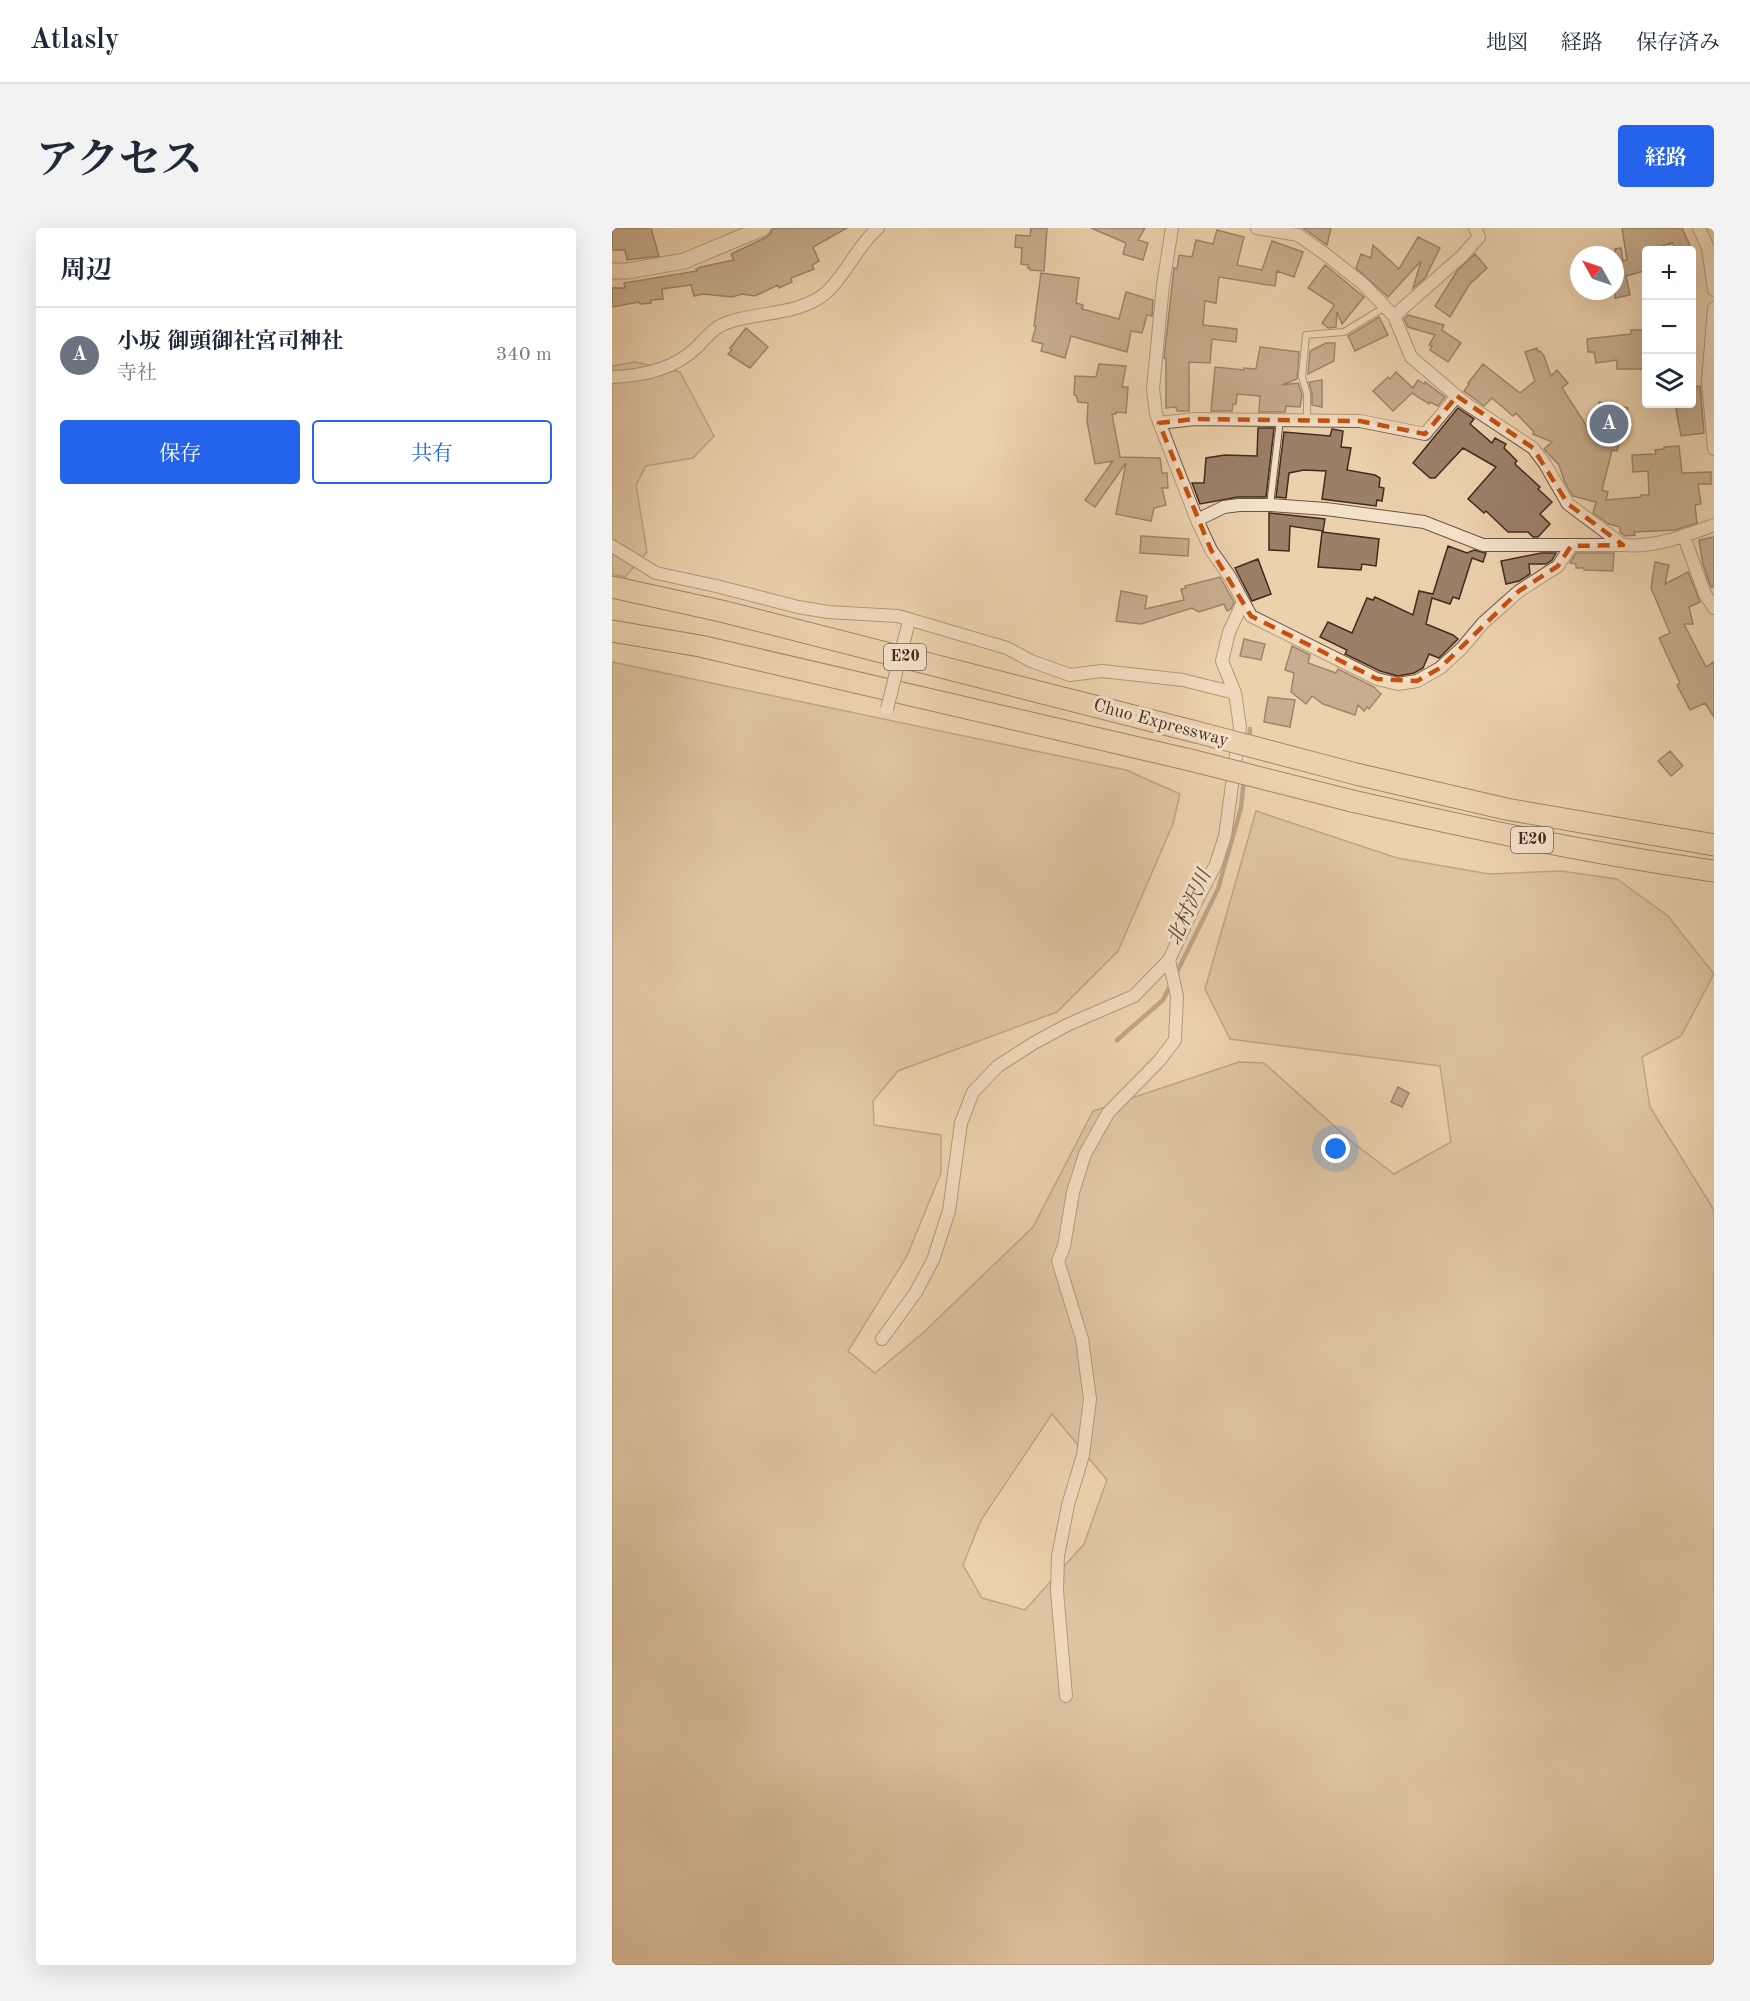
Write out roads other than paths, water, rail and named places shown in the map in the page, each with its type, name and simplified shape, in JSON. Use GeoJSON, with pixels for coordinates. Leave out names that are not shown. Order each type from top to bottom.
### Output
{"type":"FeatureCollection","features":[{"type":"Feature","properties":{"kind":"highway","name":"Chuo Expressway"},"geometry":{"type":"LineString","coordinates":[[612,587],[721,611],[1356,774],[1506,809],[1714,844]]}},
{"type":"Feature","properties":{"kind":"highway","name":"Chuo Expressway"},"geometry":{"type":"LineString","coordinates":[[612,631],[700,646],[1499,834],[1714,871]]}},
{"type":"Feature","properties":{"kind":"street"},"geometry":{"type":"LineString","coordinates":[[612,271],[628,271],[684,261],[763,228]]}},
{"type":"Feature","properties":{"kind":"street"},"geometry":{"type":"LineString","coordinates":[[612,377],[631,376],[666,368],[695,349],[711,331],[730,321],[801,306],[825,293],[846,269],[869,236],[878,228]]}},
{"type":"Feature","properties":{"kind":"street"},"geometry":{"type":"LineString","coordinates":[[1172,228],[1163,285],[1153,389],[1155,414],[1211,550],[1230,577],[1251,616],[1377,679],[1398,684],[1417,681],[1440,668],[1462,648],[1483,623],[1519,591],[1558,566],[1571,546]]}},
{"type":"Feature","properties":{"kind":"street"},"geometry":{"type":"LineString","coordinates":[[1257,228],[1299,231],[1362,283],[1395,316],[1411,357],[1457,396],[1499,427],[1533,447],[1568,504],[1623,545]]}},
{"type":"Feature","properties":{"kind":"street"},"geometry":{"type":"LineString","coordinates":[[1395,316],[1479,237],[1475,228]]}},
{"type":"Feature","properties":{"kind":"street"},"geometry":{"type":"LineString","coordinates":[[1699,228],[1708,248],[1714,290]]}},
{"type":"Feature","properties":{"kind":"street"},"geometry":{"type":"LineString","coordinates":[[1714,308],[1708,381],[1714,449]]}},
{"type":"Feature","properties":{"kind":"street"},"geometry":{"type":"LineString","coordinates":[[1159,423],[1195,419],[1359,421],[1425,434],[1457,396]]}},
{"type":"Feature","properties":{"kind":"street"},"geometry":{"type":"LineString","coordinates":[[1197,520],[1224,507],[1270,505],[1326,509],[1424,522],[1484,545],[1571,546],[1638,546],[1666,542],[1714,525]]}},
{"type":"Feature","properties":{"kind":"street"},"geometry":{"type":"LineString","coordinates":[[1684,537],[1705,594],[1714,608]]}},
{"type":"Feature","properties":{"kind":"street"},"geometry":{"type":"LineString","coordinates":[[612,548],[656,573],[798,607],[828,612],[898,616],[908,622],[1007,648],[1031,661],[1070,675],[1102,671],[1172,679],[1235,693]]}},
{"type":"Feature","properties":{"kind":"street"},"geometry":{"type":"LineString","coordinates":[[882,1339],[916,1292],[933,1260],[950,1211],[961,1123],[973,1092],[998,1066],[1034,1043],[1066,1025],[1134,996],[1169,960],[1216,864],[1226,836],[1240,726],[1235,693],[1222,661],[1229,632],[1243,602]]}},
{"type":"Feature","properties":{"kind":"street"},"geometry":{"type":"LineString","coordinates":[[887,709],[908,622]]}},
{"type":"Feature","properties":{"kind":"street"},"geometry":{"type":"LineString","coordinates":[[1066,1696],[1057,1591],[1058,1556],[1068,1505],[1083,1455],[1090,1399],[1082,1339],[1058,1261],[1064,1246],[1073,1192],[1085,1154],[1108,1113],[1159,1061],[1175,1040],[1177,996],[1169,960]]}},
{"type":"Feature","properties":{"kind":"lane"},"geometry":{"type":"LineString","coordinates":[[1307,420],[1307,394],[1302,377],[1306,335],[1344,332],[1386,306]]}},
{"type":"Feature","properties":{"kind":"lane"},"geometry":{"type":"LineString","coordinates":[[1270,505],[1280,420]]}},
{"type":"Feature","properties":{"kind":"waterway","name":"北村沢川"},"geometry":{"type":"LineString","coordinates":[[1249,741],[1250,729]]}},
{"type":"Feature","properties":{"kind":"waterway","name":"北村沢川"},"geometry":{"type":"LineString","coordinates":[[1176,974],[1218,889],[1241,808],[1244,779]]}},
{"type":"Feature","properties":{"kind":"waterway","name":"北村沢川"},"geometry":{"type":"LineString","coordinates":[[1117,1040],[1163,1000],[1171,984]]}},
{"type":"Feature","properties":{"kind":"place","name":"小坂 御頭御社宮司神社"},"geometry":{"type":"Point","coordinates":[1609,424]}}]}
